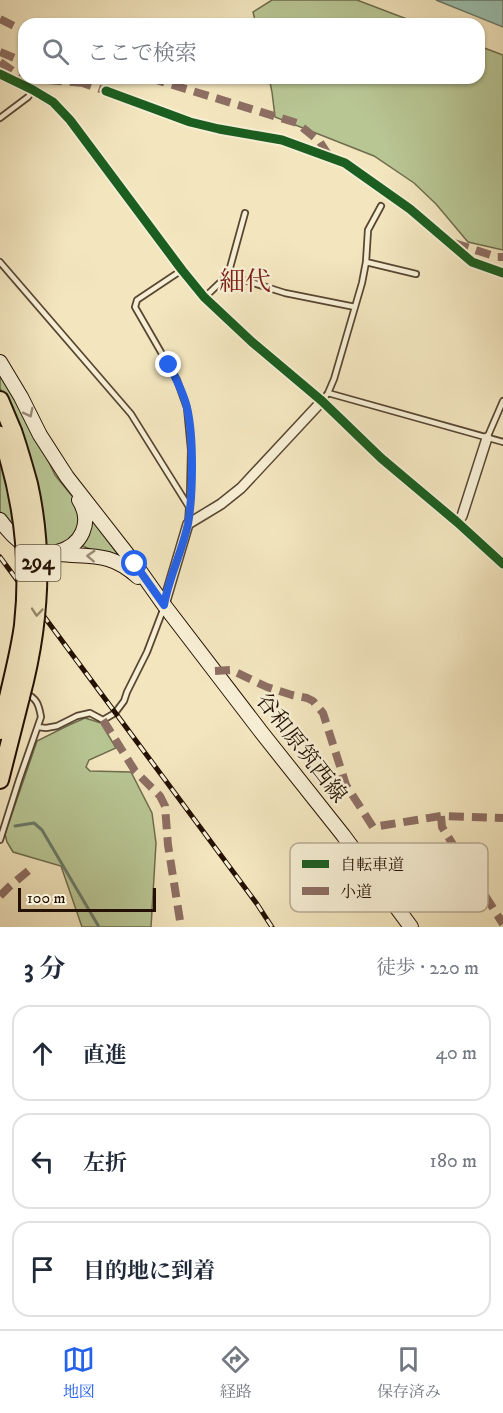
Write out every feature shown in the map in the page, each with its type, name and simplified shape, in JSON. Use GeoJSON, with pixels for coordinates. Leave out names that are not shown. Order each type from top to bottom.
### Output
{"type":"FeatureCollection","features":[{"type":"Feature","properties":{"kind":"highway","name":"294"},"geometry":{"type":"LineString","coordinates":[[0,400],[24,531],[26,559],[23,625],[11,692],[0,780]]}},
{"type":"Feature","properties":{"kind":"highway","name":"294"},"geometry":{"type":"LineString","coordinates":[[0,732],[11,692]]}},
{"type":"Feature","properties":{"kind":"main road"},"geometry":{"type":"LineString","coordinates":[[0,362],[85,511],[86,523],[81,536],[62,551],[53,553]]}},
{"type":"Feature","properties":{"kind":"main road"},"geometry":{"type":"LineString","coordinates":[[67,477],[160,600]]}},
{"type":"Feature","properties":{"kind":"main road"},"geometry":{"type":"LineString","coordinates":[[0,520],[14,537],[28,547],[47,553],[97,555],[120,563],[132,571],[160,600]]}},
{"type":"Feature","properties":{"kind":"main road","name":"谷和原筑西線"},"geometry":{"type":"LineString","coordinates":[[160,600],[349,843]]}},
{"type":"Feature","properties":{"kind":"main road","name":"谷和原筑西線"},"geometry":{"type":"LineString","coordinates":[[400,912],[411,927]]}},
{"type":"Feature","properties":{"kind":"street"},"geometry":{"type":"LineString","coordinates":[[0,74],[18,83]]}},
{"type":"Feature","properties":{"kind":"street"},"geometry":{"type":"LineString","coordinates":[[21,84],[53,102],[70,120],[204,297],[252,342],[325,397],[381,458],[503,564]]}},
{"type":"Feature","properties":{"kind":"street"},"geometry":{"type":"LineString","coordinates":[[160,600],[188,524],[221,504],[241,488],[325,397]]}},
{"type":"Feature","properties":{"kind":"street"},"geometry":{"type":"LineString","coordinates":[[457,522],[462,516],[487,438]]}},
{"type":"Feature","properties":{"kind":"lane"},"geometry":{"type":"LineString","coordinates":[[0,118],[28,97],[33,90]]}},
{"type":"Feature","properties":{"kind":"lane"},"geometry":{"type":"LineString","coordinates":[[381,206],[368,230],[366,262],[355,307],[334,379],[325,397],[503,442]]}},
{"type":"Feature","properties":{"kind":"lane"},"geometry":{"type":"LineString","coordinates":[[204,297],[228,274],[245,213]]}},
{"type":"Feature","properties":{"kind":"lane"},"geometry":{"type":"LineString","coordinates":[[0,262],[131,414],[189,507]]}},
{"type":"Feature","properties":{"kind":"lane"},"geometry":{"type":"LineString","coordinates":[[366,262],[416,274]]}},
{"type":"Feature","properties":{"kind":"lane"},"geometry":{"type":"LineString","coordinates":[[182,270],[137,300],[135,307],[177,380],[187,408],[191,450],[188,524]]}},
{"type":"Feature","properties":{"kind":"lane"},"geometry":{"type":"LineString","coordinates":[[228,274],[285,293],[355,307]]}},
{"type":"Feature","properties":{"kind":"lane"},"geometry":{"type":"LineString","coordinates":[[487,438],[503,401]]}},
{"type":"Feature","properties":{"kind":"lane"},"geometry":{"type":"LineString","coordinates":[[38,727],[57,726],[77,716],[90,713],[103,720],[118,710],[158,625],[160,600]]}},
{"type":"Feature","properties":{"kind":"lane"},"geometry":{"type":"LineString","coordinates":[[0,840],[41,717],[39,706],[31,695],[24,692],[11,692]]}},
{"type":"Feature","properties":{"kind":"shaded area"},"geometry":{"type":"Polygon","coordinates":[[[272,0],[357,0],[404,18],[254,18],[253,12],[272,0]]]}},
{"type":"Feature","properties":{"kind":"shaded area"},"geometry":{"type":"Polygon","coordinates":[[[436,0],[503,0],[503,27],[436,0]]]}},
{"type":"Feature","properties":{"kind":"shaded area"},"geometry":{"type":"Polygon","coordinates":[[[485,48],[503,55],[503,250],[468,242],[436,204],[414,183],[374,156],[275,117],[270,84],[485,84],[485,48]]]}},
{"type":"Feature","properties":{"kind":"shaded area"},"geometry":{"type":"Polygon","coordinates":[[[0,370],[31,424],[55,475],[77,502],[80,528],[64,547],[44,547],[0,388],[0,370]]]}},
{"type":"Feature","properties":{"kind":"shaded area"},"geometry":{"type":"Polygon","coordinates":[[[0,451],[18,535],[0,511],[0,451]]]}},
{"type":"Feature","properties":{"kind":"shaded area"},"geometry":{"type":"Polygon","coordinates":[[[89,515],[120,557],[80,545],[89,515]]]}},
{"type":"Feature","properties":{"kind":"shaded area"},"geometry":{"type":"Polygon","coordinates":[[[85,718],[101,723],[116,748],[89,760],[86,767],[90,771],[131,772],[152,813],[156,843],[151,927],[82,927],[61,866],[13,852],[7,842],[5,834],[37,741],[85,718]]]}},
{"type":"Feature","properties":{"kind":"waterway"},"geometry":{"type":"LineString","coordinates":[[15,826],[34,823],[42,830],[99,927]]}},
{"type":"Feature","properties":{"kind":"railway"},"geometry":{"type":"LineString","coordinates":[[0,557],[272,927]]}},
{"type":"Feature","properties":{"kind":"marked path"},"geometry":{"type":"LineString","coordinates":[[0,19],[18,28]]}},
{"type":"Feature","properties":{"kind":"marked path"},"geometry":{"type":"LineString","coordinates":[[0,52],[18,60]]}},
{"type":"Feature","properties":{"kind":"marked path"},"geometry":{"type":"LineString","coordinates":[[0,62],[18,75]]}},
{"type":"Feature","properties":{"kind":"marked path"},"geometry":{"type":"LineString","coordinates":[[86,84],[106,91]]}},
{"type":"Feature","properties":{"kind":"marked path"},"geometry":{"type":"LineString","coordinates":[[170,84],[297,123],[320,142],[329,156]]}},
{"type":"Feature","properties":{"kind":"marked path"},"geometry":{"type":"LineString","coordinates":[[454,243],[503,257]]}},
{"type":"Feature","properties":{"kind":"marked path"},"geometry":{"type":"LineString","coordinates":[[215,671],[231,670],[267,687],[313,701],[323,713],[346,785],[373,827],[441,816],[503,818]]}},
{"type":"Feature","properties":{"kind":"marked path"},"geometry":{"type":"LineString","coordinates":[[103,720],[135,771],[160,796],[165,806],[168,845],[181,927]]}},
{"type":"Feature","properties":{"kind":"marked path"},"geometry":{"type":"LineString","coordinates":[[441,816],[442,827],[452,843]]}},
{"type":"Feature","properties":{"kind":"marked path"},"geometry":{"type":"LineString","coordinates":[[0,896],[34,866]]}},
{"type":"Feature","properties":{"kind":"marked path"},"geometry":{"type":"LineString","coordinates":[[488,900],[503,924]]}},
{"type":"Feature","properties":{"kind":"cycle path"},"geometry":{"type":"LineString","coordinates":[[0,74],[18,83]]}},
{"type":"Feature","properties":{"kind":"cycle path"},"geometry":{"type":"LineString","coordinates":[[21,84],[53,102],[70,120],[204,297],[252,342],[322,401],[381,458],[503,564]]}},
{"type":"Feature","properties":{"kind":"cycle path"},"geometry":{"type":"LineString","coordinates":[[106,91],[190,122],[282,140],[345,163],[410,209],[472,262],[503,273]]}},
{"type":"Feature","properties":{"kind":"district","name":"細代"},"geometry":{"type":"Point","coordinates":[245,282]}},
{"type":"Feature","properties":{"kind":"route"},"geometry":{"type":"LineString","coordinates":[[135,564],[164,605],[188,524],[191,472],[187,408],[169,365]]}}]}
